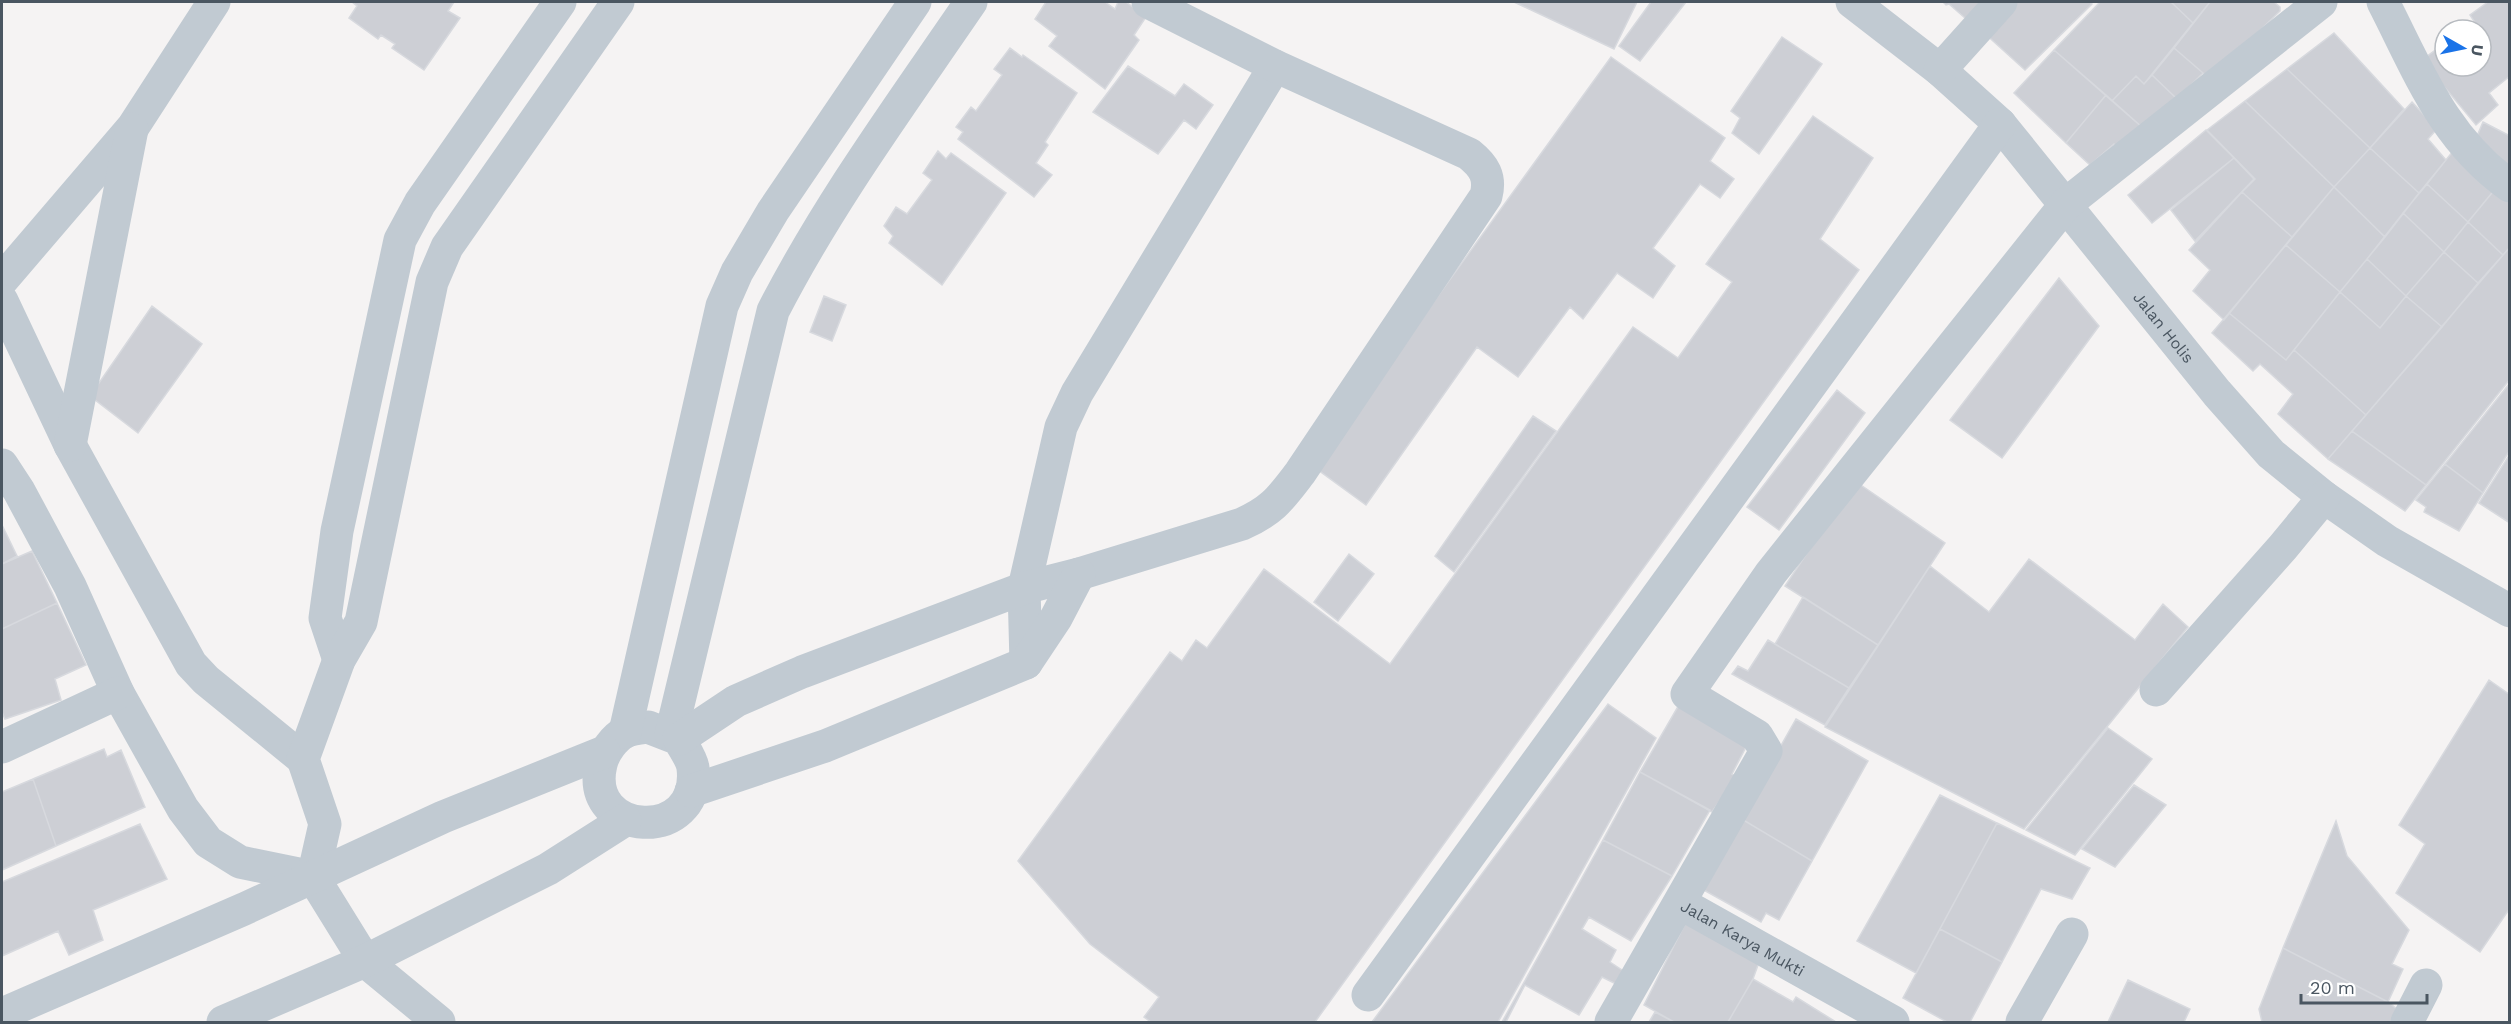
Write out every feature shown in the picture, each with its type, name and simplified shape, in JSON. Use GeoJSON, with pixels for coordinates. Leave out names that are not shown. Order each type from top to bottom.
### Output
{"type":"FeatureCollection","features":[{"type":"Feature","properties":{"kind":"street"},"geometry":{"type":"LineString","coordinates":[[2,280],[133,127],[214,2]]}},
{"type":"Feature","properties":{"kind":"street"},"geometry":{"type":"LineString","coordinates":[[339,660],[325,618],[337,531],[400,240],[420,203],[560,2]]}},
{"type":"Feature","properties":{"kind":"street"},"geometry":{"type":"LineString","coordinates":[[303,759],[339,660],[362,622],[430,290],[447,246],[618,2]]}},
{"type":"Feature","properties":{"kind":"street"},"geometry":{"type":"LineString","coordinates":[[2,1014],[313,877],[443,817],[614,742],[648,727],[675,736],[693,766],[691,791],[681,809],[664,820],[644,824],[625,820],[606,802],[598,777],[614,742],[722,306],[737,272],[772,211],[915,2]]}},
{"type":"Feature","properties":{"kind":"street"},"geometry":{"type":"LineString","coordinates":[[675,736],[773,312],[795,267],[839,194],[971,2]]}},
{"type":"Feature","properties":{"kind":"street"},"geometry":{"type":"LineString","coordinates":[[675,736],[736,701],[802,672],[1024,588],[1079,574],[1242,524],[1275,506],[1300,473],[1486,196],[1488,183],[1486,171],[1469,154],[1275,66],[1148,2]]}},
{"type":"Feature","properties":{"kind":"street","name":"Jalan Holis"},"geometry":{"type":"LineString","coordinates":[[1852,2],[1940,70],[2000,124],[2217,393],[2271,454],[2324,497],[2386,541],[2510,611]]}},
{"type":"Feature","properties":{"kind":"street"},"geometry":{"type":"LineString","coordinates":[[1940,70],[2001,2]]}},
{"type":"Feature","properties":{"kind":"street"},"geometry":{"type":"LineString","coordinates":[[1680,903],[1766,751],[1757,736],[1687,694],[1771,573],[2066,204],[2321,2]]}},
{"type":"Feature","properties":{"kind":"street"},"geometry":{"type":"LineString","coordinates":[[2383,2],[2442,118],[2457,138],[2493,174],[2510,186]]}},
{"type":"Feature","properties":{"kind":"street"},"geometry":{"type":"LineString","coordinates":[[1026,663],[1024,588],[1058,437],[1077,393],[1275,66]]}},
{"type":"Feature","properties":{"kind":"street"},"geometry":{"type":"LineString","coordinates":[[1368,995],[2000,124]]}},
{"type":"Feature","properties":{"kind":"street"},"geometry":{"type":"LineString","coordinates":[[70,445],[133,127]]}},
{"type":"Feature","properties":{"kind":"street"},"geometry":{"type":"LineString","coordinates":[[391,278],[430,290]]}},
{"type":"Feature","properties":{"kind":"street"},"geometry":{"type":"LineString","coordinates":[[2,301],[70,445],[191,664],[206,680],[303,759],[325,824],[313,877],[365,962],[439,1023]]}},
{"type":"Feature","properties":{"kind":"street"},"geometry":{"type":"LineString","coordinates":[[2,465],[19,491],[70,586],[118,693],[183,809],[208,842],[240,862],[313,877]]}},
{"type":"Feature","properties":{"kind":"street"},"geometry":{"type":"LineString","coordinates":[[2156,690],[2283,547],[2324,497]]}},
{"type":"Feature","properties":{"kind":"street"},"geometry":{"type":"LineString","coordinates":[[691,791],[825,746],[1026,663],[1056,618],[1079,574]]}},
{"type":"Feature","properties":{"kind":"street"},"geometry":{"type":"LineString","coordinates":[[2,747],[118,693]]}},
{"type":"Feature","properties":{"kind":"street"},"geometry":{"type":"LineString","coordinates":[[223,1023],[365,962],[548,869],[625,820]]}},
{"type":"Feature","properties":{"kind":"street","name":"Jalan Karya Mukti"},"geometry":{"type":"LineString","coordinates":[[1611,1023],[1680,903],[1893,1023]]}},
{"type":"Feature","properties":{"kind":"street"},"geometry":{"type":"LineString","coordinates":[[2022,1023],[2072,934]]}},
{"type":"Feature","properties":{"kind":"street"},"geometry":{"type":"LineString","coordinates":[[2407,1023],[2426,984]]}},
{"type":"Feature","properties":{"kind":"building"},"geometry":{"type":"Polygon","coordinates":[[[352,2],[454,2],[448,11],[460,18],[424,70],[392,48],[395,44],[381,35],[378,39],[349,18],[357,6],[352,2]]]}},
{"type":"Feature","properties":{"kind":"building"},"geometry":{"type":"Polygon","coordinates":[[[1046,2],[1105,2],[1115,9],[1118,2],[1126,2],[1146,17],[1134,35],[1139,40],[1105,89],[1049,46],[1057,36],[1035,19],[1046,2]]]}},
{"type":"Feature","properties":{"kind":"building"},"geometry":{"type":"Polygon","coordinates":[[[1514,2],[1637,2],[1614,49],[1514,2]]]}},
{"type":"Feature","properties":{"kind":"building"},"geometry":{"type":"Polygon","coordinates":[[[1651,2],[1686,2],[1640,61],[1619,46],[1651,2]]]}},
{"type":"Feature","properties":{"kind":"building"},"geometry":{"type":"Polygon","coordinates":[[[1943,2],[1996,2],[1973,25],[1949,4],[1946,5],[1943,2]]]}},
{"type":"Feature","properties":{"kind":"building"},"geometry":{"type":"Polygon","coordinates":[[[2010,2],[2090,2],[2092,4],[2025,70],[1982,31],[2010,2]]]}},
{"type":"Feature","properties":{"kind":"building"},"geometry":{"type":"Polygon","coordinates":[[[2100,2],[2171,2],[2193,23],[2144,84],[2136,76],[2112,101],[2054,50],[2100,2]]]}},
{"type":"Feature","properties":{"kind":"building"},"geometry":{"type":"Polygon","coordinates":[[[2171,2],[2210,2],[2193,23],[2171,2]]]}},
{"type":"Feature","properties":{"kind":"building"},"geometry":{"type":"Polygon","coordinates":[[[2210,2],[2274,2],[2280,7],[2280,11],[2210,79],[2174,48],[2210,2]]]}},
{"type":"Feature","properties":{"kind":"building"},"geometry":{"type":"Polygon","coordinates":[[[2488,2],[2510,2],[2510,76],[2489,93],[2498,105],[2476,125],[2437,78],[2493,78],[2493,18],[2472,18],[2470,15],[2488,2]]]}},
{"type":"Feature","properties":{"kind":"building"},"geometry":{"type":"Polygon","coordinates":[[[2334,33],[2404,109],[2370,148],[2287,69],[2334,33]]]}},
{"type":"Feature","properties":{"kind":"building"},"geometry":{"type":"Polygon","coordinates":[[[1782,37],[1822,64],[1759,154],[1732,133],[1740,118],[1731,111],[1782,37]]]}},
{"type":"Feature","properties":{"kind":"building"},"geometry":{"type":"Polygon","coordinates":[[[1010,48],[1077,93],[1045,142],[1048,145],[1036,163],[1052,175],[1034,197],[958,139],[963,132],[956,127],[971,107],[976,111],[1002,75],[994,69],[1010,48]]]}},
{"type":"Feature","properties":{"kind":"building"},"geometry":{"type":"Polygon","coordinates":[[[2174,48],[2203,73],[2177,99],[2152,75],[2174,48]]]}},
{"type":"Feature","properties":{"kind":"building"},"geometry":{"type":"Polygon","coordinates":[[[2054,50],[2106,95],[2066,143],[2014,93],[2054,50]]]}},
{"type":"Feature","properties":{"kind":"building"},"geometry":{"type":"Polygon","coordinates":[[[2433,52],[2433,73],[2422,60],[2433,52]]]}},
{"type":"Feature","properties":{"kind":"building"},"geometry":{"type":"Polygon","coordinates":[[[1611,57],[1725,138],[1710,161],[1734,179],[1720,198],[1700,184],[1653,248],[1675,266],[1653,298],[1617,273],[1583,319],[1570,307],[1518,377],[1477,347],[1366,505],[1314,467],[1611,57]]]}},
{"type":"Feature","properties":{"kind":"building"},"geometry":{"type":"Polygon","coordinates":[[[1128,66],[1175,96],[1184,84],[1213,105],[1196,129],[1184,120],[1158,154],[1093,112],[1128,66]]]}},
{"type":"Feature","properties":{"kind":"building"},"geometry":{"type":"Polygon","coordinates":[[[2287,69],[2370,148],[2334,187],[2245,101],[2287,69]]]}},
{"type":"Feature","properties":{"kind":"building"},"geometry":{"type":"Polygon","coordinates":[[[2152,75],[2177,99],[2143,128],[2112,101],[2136,76],[2144,84],[2152,75]]]}},
{"type":"Feature","properties":{"kind":"building"},"geometry":{"type":"Polygon","coordinates":[[[2106,95],[2143,128],[2120,150],[2114,144],[2090,165],[2066,143],[2106,95]]]}},
{"type":"Feature","properties":{"kind":"building"},"geometry":{"type":"Polygon","coordinates":[[[2245,101],[2334,187],[2292,237],[2242,192],[2255,179],[2207,130],[2245,101]]]}},
{"type":"Feature","properties":{"kind":"building"},"geometry":{"type":"Polygon","coordinates":[[[2412,102],[2437,129],[2428,139],[2446,160],[2419,193],[2370,148],[2412,102]]]}},
{"type":"Feature","properties":{"kind":"building"},"geometry":{"type":"Polygon","coordinates":[[[1813,116],[1873,158],[1820,239],[1859,270],[1315,1022],[1151,1022],[1144,1017],[1159,997],[1090,944],[1018,861],[1170,652],[1182,661],[1196,640],[1207,648],[1264,569],[1390,664],[1633,327],[1678,358],[1732,282],[1706,264],[1813,116]]]}},
{"type":"Feature","properties":{"kind":"building"},"geometry":{"type":"Polygon","coordinates":[[[2483,122],[2510,136],[2510,167],[2472,148],[2483,122]]]}},
{"type":"Feature","properties":{"kind":"building"},"geometry":{"type":"Polygon","coordinates":[[[2206,130],[2234,158],[2152,223],[2128,195],[2206,130]]]}},
{"type":"Feature","properties":{"kind":"building"},"geometry":{"type":"Polygon","coordinates":[[[2370,148],[2419,193],[2385,237],[2334,187],[2370,148]]]}},
{"type":"Feature","properties":{"kind":"building"},"geometry":{"type":"Polygon","coordinates":[[[938,151],[946,159],[951,153],[1006,193],[942,285],[889,243],[893,236],[884,226],[896,207],[907,214],[932,180],[923,173],[938,151]]]}},
{"type":"Feature","properties":{"kind":"building"},"geometry":{"type":"Polygon","coordinates":[[[2453,151],[2496,188],[2468,222],[2427,184],[2453,151]]]}},
{"type":"Feature","properties":{"kind":"building"},"geometry":{"type":"Polygon","coordinates":[[[2234,158],[2254,179],[2195,241],[2171,210],[2234,158]]]}},
{"type":"Feature","properties":{"kind":"building"},"geometry":{"type":"Polygon","coordinates":[[[2427,184],[2468,222],[2444,252],[2403,213],[2427,184]]]}},
{"type":"Feature","properties":{"kind":"building"},"geometry":{"type":"Polygon","coordinates":[[[2334,187],[2385,237],[2340,292],[2286,245],[2334,187]]]}},
{"type":"Feature","properties":{"kind":"building"},"geometry":{"type":"Polygon","coordinates":[[[2496,188],[2510,200],[2510,247],[2503,255],[2468,222],[2496,188]]]}},
{"type":"Feature","properties":{"kind":"building"},"geometry":{"type":"Polygon","coordinates":[[[2242,192],[2292,237],[2224,320],[2193,291],[2210,270],[2189,250],[2242,192]]]}},
{"type":"Feature","properties":{"kind":"building"},"geometry":{"type":"Polygon","coordinates":[[[2403,213],[2444,252],[2406,296],[2367,259],[2403,213]]]}},
{"type":"Feature","properties":{"kind":"building"},"geometry":{"type":"Polygon","coordinates":[[[2468,222],[2503,255],[2478,283],[2444,252],[2468,222]]]}},
{"type":"Feature","properties":{"kind":"building"},"geometry":{"type":"Polygon","coordinates":[[[2286,245],[2340,292],[2286,360],[2229,313],[2286,245]]]}},
{"type":"Feature","properties":{"kind":"building"},"geometry":{"type":"Polygon","coordinates":[[[2510,247],[2510,379],[2426,485],[2352,431],[2510,247]]]}},
{"type":"Feature","properties":{"kind":"building"},"geometry":{"type":"Polygon","coordinates":[[[2444,252],[2478,283],[2442,327],[2406,296],[2444,252]]]}},
{"type":"Feature","properties":{"kind":"building"},"geometry":{"type":"Polygon","coordinates":[[[2367,259],[2406,296],[2380,328],[2340,292],[2367,259]]]}},
{"type":"Feature","properties":{"kind":"building"},"geometry":{"type":"Polygon","coordinates":[[[2059,278],[2099,326],[2002,458],[1950,420],[2059,278]]]}},
{"type":"Feature","properties":{"kind":"building"},"geometry":{"type":"Polygon","coordinates":[[[2340,292],[2380,328],[2406,296],[2442,327],[2366,415],[2294,350],[2340,292]]]}},
{"type":"Feature","properties":{"kind":"building"},"geometry":{"type":"Polygon","coordinates":[[[824,296],[846,305],[832,341],[810,332],[824,296]]]}},
{"type":"Feature","properties":{"kind":"building"},"geometry":{"type":"Polygon","coordinates":[[[152,306],[202,344],[138,433],[90,396],[152,306]]]}},
{"type":"Feature","properties":{"kind":"building"},"geometry":{"type":"Polygon","coordinates":[[[2229,313],[2286,360],[2294,350],[2366,415],[2328,459],[2278,414],[2293,394],[2260,364],[2253,371],[2212,333],[2229,313]]]}},
{"type":"Feature","properties":{"kind":"building"},"geometry":{"type":"Polygon","coordinates":[[[2510,383],[2510,450],[2483,493],[2445,464],[2510,383]]]}},
{"type":"Feature","properties":{"kind":"building"},"geometry":{"type":"Polygon","coordinates":[[[1837,390],[1865,413],[1779,530],[1747,507],[1837,390]]]}},
{"type":"Feature","properties":{"kind":"building"},"geometry":{"type":"Polygon","coordinates":[[[1533,416],[1556,431],[1454,572],[1435,556],[1533,416]]]}},
{"type":"Feature","properties":{"kind":"building"},"geometry":{"type":"Polygon","coordinates":[[[2352,431],[2426,485],[2405,511],[2328,459],[2352,431]]]}},
{"type":"Feature","properties":{"kind":"building"},"geometry":{"type":"Polygon","coordinates":[[[2510,454],[2510,523],[2479,503],[2510,454]]]}},
{"type":"Feature","properties":{"kind":"building"},"geometry":{"type":"Polygon","coordinates":[[[2445,464],[2483,493],[2459,531],[2424,512],[2426,507],[2416,500],[2445,464]]]}},
{"type":"Feature","properties":{"kind":"building"},"geometry":{"type":"Polygon","coordinates":[[[1855,481],[1945,543],[1878,645],[1785,586],[1855,481]]]}},
{"type":"Feature","properties":{"kind":"building"},"geometry":{"type":"Polygon","coordinates":[[[2,525],[17,556],[2,564],[2,525]]]}},
{"type":"Feature","properties":{"kind":"building"},"geometry":{"type":"Polygon","coordinates":[[[32,551],[57,603],[2,629],[2,564],[32,551]]]}},
{"type":"Feature","properties":{"kind":"building"},"geometry":{"type":"Polygon","coordinates":[[[1349,554],[1374,574],[1338,621],[1314,602],[1349,554]]]}},
{"type":"Feature","properties":{"kind":"building"},"geometry":{"type":"Polygon","coordinates":[[[2029,559],[2135,640],[2163,604],[2188,627],[2024,829],[1825,727],[1930,566],[1989,612],[2029,559]]]}},
{"type":"Feature","properties":{"kind":"building"},"geometry":{"type":"Polygon","coordinates":[[[1803,597],[1878,645],[1849,688],[1775,644],[1803,597]]]}},
{"type":"Feature","properties":{"kind":"building"},"geometry":{"type":"Polygon","coordinates":[[[57,603],[86,665],[55,679],[61,700],[5,719],[2,712],[2,629],[57,603]]]}},
{"type":"Feature","properties":{"kind":"building"},"geometry":{"type":"Polygon","coordinates":[[[1768,640],[1849,688],[1825,725],[1732,674],[1738,666],[1748,671],[1768,640]]]}},
{"type":"Feature","properties":{"kind":"building"},"geometry":{"type":"Polygon","coordinates":[[[2489,680],[2510,695],[2510,908],[2480,952],[2396,893],[2425,844],[2399,825],[2489,680]]]}},
{"type":"Feature","properties":{"kind":"building"},"geometry":{"type":"Polygon","coordinates":[[[1680,703],[1746,747],[1732,774],[1737,776],[1712,812],[1640,772],[1680,703]]]}},
{"type":"Feature","properties":{"kind":"building"},"geometry":{"type":"Polygon","coordinates":[[[1608,704],[1656,738],[1498,1022],[1372,1022],[1608,704]]]}},
{"type":"Feature","properties":{"kind":"building"},"geometry":{"type":"Polygon","coordinates":[[[1796,719],[1868,761],[1812,861],[1740,818],[1796,719]]]}},
{"type":"Feature","properties":{"kind":"building"},"geometry":{"type":"Polygon","coordinates":[[[2108,728],[2152,759],[2075,855],[2026,830],[2108,728]]]}},
{"type":"Feature","properties":{"kind":"building"},"geometry":{"type":"Polygon","coordinates":[[[104,749],[107,757],[121,750],[145,807],[56,846],[33,779],[104,749]]]}},
{"type":"Feature","properties":{"kind":"building"},"geometry":{"type":"Polygon","coordinates":[[[1640,772],[1710,810],[1672,876],[1603,840],[1640,772]]]}},
{"type":"Feature","properties":{"kind":"building"},"geometry":{"type":"Polygon","coordinates":[[[33,779],[56,846],[2,870],[2,792],[33,779]]]}},
{"type":"Feature","properties":{"kind":"building"},"geometry":{"type":"Polygon","coordinates":[[[2134,785],[2166,805],[2115,867],[2082,849],[2134,785]]]}},
{"type":"Feature","properties":{"kind":"building"},"geometry":{"type":"Polygon","coordinates":[[[1940,795],[1997,823],[1916,973],[1857,941],[1940,795]]]}},
{"type":"Feature","properties":{"kind":"building"},"geometry":{"type":"Polygon","coordinates":[[[1740,818],[1812,861],[1779,920],[1766,913],[1761,922],[1700,888],[1740,818]]]}},
{"type":"Feature","properties":{"kind":"building"},"geometry":{"type":"Polygon","coordinates":[[[2336,821],[2347,856],[2409,930],[2392,964],[2403,969],[2388,1002],[2283,948],[2336,821]]]}},
{"type":"Feature","properties":{"kind":"building"},"geometry":{"type":"Polygon","coordinates":[[[1997,823],[2090,868],[2072,899],[2041,889],[2002,962],[1940,929],[1997,823]]]}},
{"type":"Feature","properties":{"kind":"building"},"geometry":{"type":"Polygon","coordinates":[[[140,824],[167,879],[93,910],[103,940],[69,955],[58,931],[2,956],[2,882],[140,824]]]}},
{"type":"Feature","properties":{"kind":"building"},"geometry":{"type":"Polygon","coordinates":[[[1603,840],[1672,876],[1631,941],[1589,917],[1582,929],[1616,950],[1610,962],[1628,974],[1622,987],[1602,977],[1579,1015],[1525,985],[1506,1022],[1502,1022],[1603,840]]]}},
{"type":"Feature","properties":{"kind":"building"},"geometry":{"type":"Polygon","coordinates":[[[1690,914],[1762,954],[1753,979],[1728,1022],[1674,1022],[1644,1005],[1690,914]]]}},
{"type":"Feature","properties":{"kind":"building"},"geometry":{"type":"Polygon","coordinates":[[[1940,929],[2002,962],[1970,1022],[1947,1022],[1903,998],[1940,929]]]}},
{"type":"Feature","properties":{"kind":"building"},"geometry":{"type":"Polygon","coordinates":[[[2283,948],[2388,1002],[2398,1010],[2391,1022],[2262,1022],[2259,1009],[2283,948]]]}},
{"type":"Feature","properties":{"kind":"building"},"geometry":{"type":"Polygon","coordinates":[[[1753,979],[1793,1002],[1796,997],[1836,1022],[1728,1022],[1753,979]]]}},
{"type":"Feature","properties":{"kind":"building"},"geometry":{"type":"Polygon","coordinates":[[[2128,980],[2190,1009],[2184,1022],[2108,1022],[2128,980]]]}},
{"type":"Feature","properties":{"kind":"building"},"geometry":{"type":"Polygon","coordinates":[[[1655,1012],[1674,1022],[1649,1022],[1655,1012]]]}}]}
